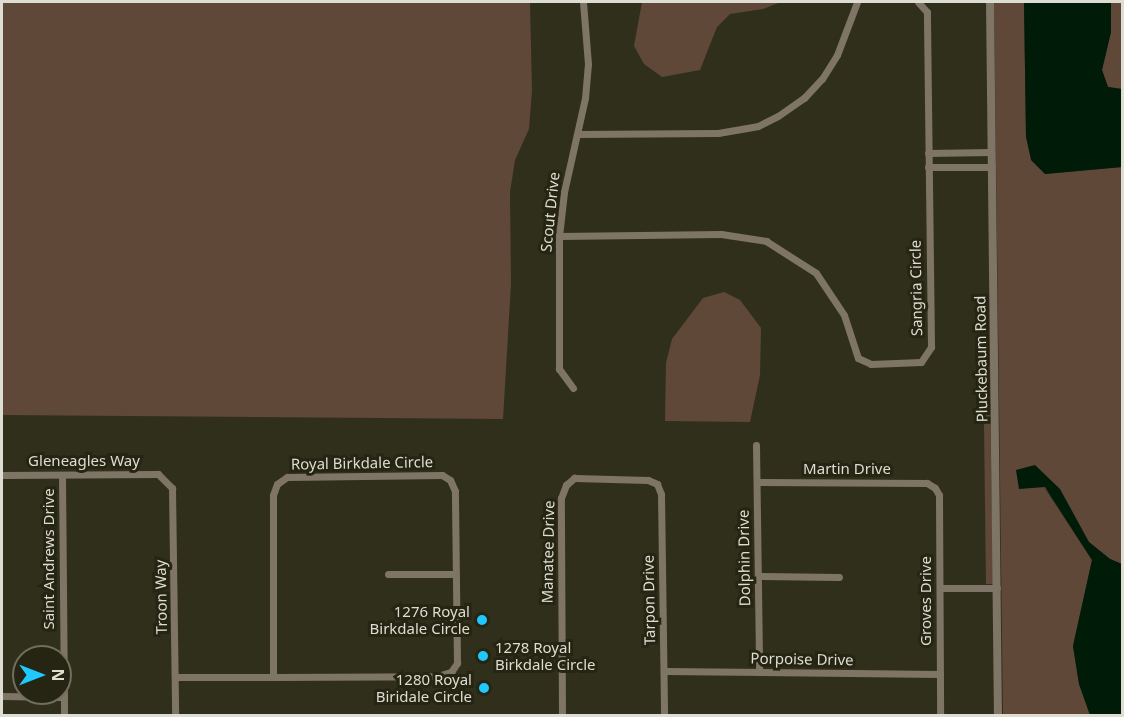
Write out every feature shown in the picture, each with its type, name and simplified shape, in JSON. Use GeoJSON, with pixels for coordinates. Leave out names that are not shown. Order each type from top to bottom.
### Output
{"type":"FeatureCollection","features":[{"type":"Feature","properties":{"kind":"street","name":"Scout Drive"},"geometry":{"type":"LineString","coordinates":[[573,388],[559,369],[559,236],[564,192],[578,134],[588,63],[583,2]]}},
{"type":"Feature","properties":{"kind":"street"},"geometry":{"type":"LineString","coordinates":[[578,134],[718,133],[758,126],[778,116],[822,79],[837,55],[857,2]]}},
{"type":"Feature","properties":{"kind":"street","name":"Sangria Circle"},"geometry":{"type":"LineString","coordinates":[[559,236],[721,234],[766,241],[790,252],[816,273],[844,315],[858,358],[871,364],[921,362],[931,347],[927,12],[918,2]]}},
{"type":"Feature","properties":{"kind":"street","name":"Pluckebaum Road"},"geometry":{"type":"LineString","coordinates":[[990,2],[998,716]]}},
{"type":"Feature","properties":{"kind":"street"},"geometry":{"type":"LineString","coordinates":[[928,153],[992,152]]}},
{"type":"Feature","properties":{"kind":"street"},"geometry":{"type":"LineString","coordinates":[[928,167],[992,167]]}},
{"type":"Feature","properties":{"kind":"street","name":"Dolphin Drive"},"geometry":{"type":"LineString","coordinates":[[756,444],[759,672]]}},
{"type":"Feature","properties":{"kind":"street","name":"Gleneagles Way"},"geometry":{"type":"LineString","coordinates":[[2,475],[158,474],[165,480]]}},
{"type":"Feature","properties":{"kind":"street","name":"Saint Andrews Drive"},"geometry":{"type":"LineString","coordinates":[[62,475],[63,645]]}},
{"type":"Feature","properties":{"kind":"street","name":"Royal Birkdale Circle"},"geometry":{"type":"LineString","coordinates":[[175,677],[273,677],[436,676],[451,672],[457,663],[455,491],[442,475],[287,477],[277,484],[273,495],[273,677]]}},
{"type":"Feature","properties":{"kind":"street","name":"Manatee Drive"},"geometry":{"type":"LineString","coordinates":[[562,716],[561,498],[566,485],[574,478],[648,480],[657,484]]}},
{"type":"Feature","properties":{"kind":"street","name":"Troon Way"},"geometry":{"type":"LineString","coordinates":[[165,480],[172,488],[175,716]]}},
{"type":"Feature","properties":{"kind":"street","name":"Martin Drive"},"geometry":{"type":"LineString","coordinates":[[757,482],[927,483],[935,488]]}},
{"type":"Feature","properties":{"kind":"street","name":"Tarpon Drive"},"geometry":{"type":"LineString","coordinates":[[657,484],[661,494],[664,716]]}},
{"type":"Feature","properties":{"kind":"street","name":"Groves Drive"},"geometry":{"type":"LineString","coordinates":[[935,488],[939,495],[940,716]]}},
{"type":"Feature","properties":{"kind":"street"},"geometry":{"type":"LineString","coordinates":[[388,574],[455,574]]}},
{"type":"Feature","properties":{"kind":"street"},"geometry":{"type":"LineString","coordinates":[[758,576],[839,577]]}},
{"type":"Feature","properties":{"kind":"street"},"geometry":{"type":"LineString","coordinates":[[939,588],[997,588]]}},
{"type":"Feature","properties":{"kind":"street","name":"Porpoise Drive"},"geometry":{"type":"LineString","coordinates":[[664,671],[940,674]]}},
{"type":"Feature","properties":{"kind":"shaded area"},"geometry":{"type":"Polygon","coordinates":[[[2,2],[530,2],[532,91],[529,129],[515,160],[510,192],[511,284],[503,419],[2,415],[2,2]]]}},
{"type":"Feature","properties":{"kind":"shaded area"},"geometry":{"type":"Polygon","coordinates":[[[642,2],[781,2],[763,9],[730,14],[717,27],[700,70],[662,77],[644,64],[634,46],[642,2]]]}},
{"type":"Feature","properties":{"kind":"shaded area"},"geometry":{"type":"Polygon","coordinates":[[[994,2],[1024,2],[1026,137],[1045,174],[1122,167],[1122,564],[1110,559],[1089,542],[1044,487],[1092,560],[1073,646],[1079,684],[1090,715],[1003,715],[994,2]]]}},
{"type":"Feature","properties":{"kind":"shaded area"},"geometry":{"type":"Polygon","coordinates":[[[1024,2],[1111,2],[1111,32],[1102,70],[1108,87],[1122,89],[1122,167],[1045,174],[1031,160],[1026,137],[1024,2]]]}},
{"type":"Feature","properties":{"kind":"shaded area"},"geometry":{"type":"Polygon","coordinates":[[[1111,2],[1122,2],[1122,89],[1108,87],[1102,70],[1111,32],[1111,2]]]}},
{"type":"Feature","properties":{"kind":"shaded area"},"geometry":{"type":"Polygon","coordinates":[[[724,292],[740,300],[761,328],[760,375],[750,422],[665,421],[666,363],[672,339],[703,298],[724,292]]]}},
{"type":"Feature","properties":{"kind":"shaded area"},"geometry":{"type":"Polygon","coordinates":[[[989,325],[993,584],[986,584],[984,424],[989,325]]]}},
{"type":"Feature","properties":{"kind":"shaded area"},"geometry":{"type":"Polygon","coordinates":[[[1035,465],[1060,489],[1089,542],[1110,559],[1122,564],[1122,715],[1090,715],[1079,684],[1073,646],[1092,560],[1045,487],[1019,489],[1016,470],[1035,465]]]}},
{"type":"Feature","properties":{"kind":"place","name":"1276 Royal Birkdale Circle"},"geometry":{"type":"Point","coordinates":[482,620]}},
{"type":"Feature","properties":{"kind":"place","name":"1278 Royal Birkdale Circle"},"geometry":{"type":"Point","coordinates":[483,656]}},
{"type":"Feature","properties":{"kind":"place","name":"1280 Royal Biridale Circle"},"geometry":{"type":"Point","coordinates":[484,688]}}]}
